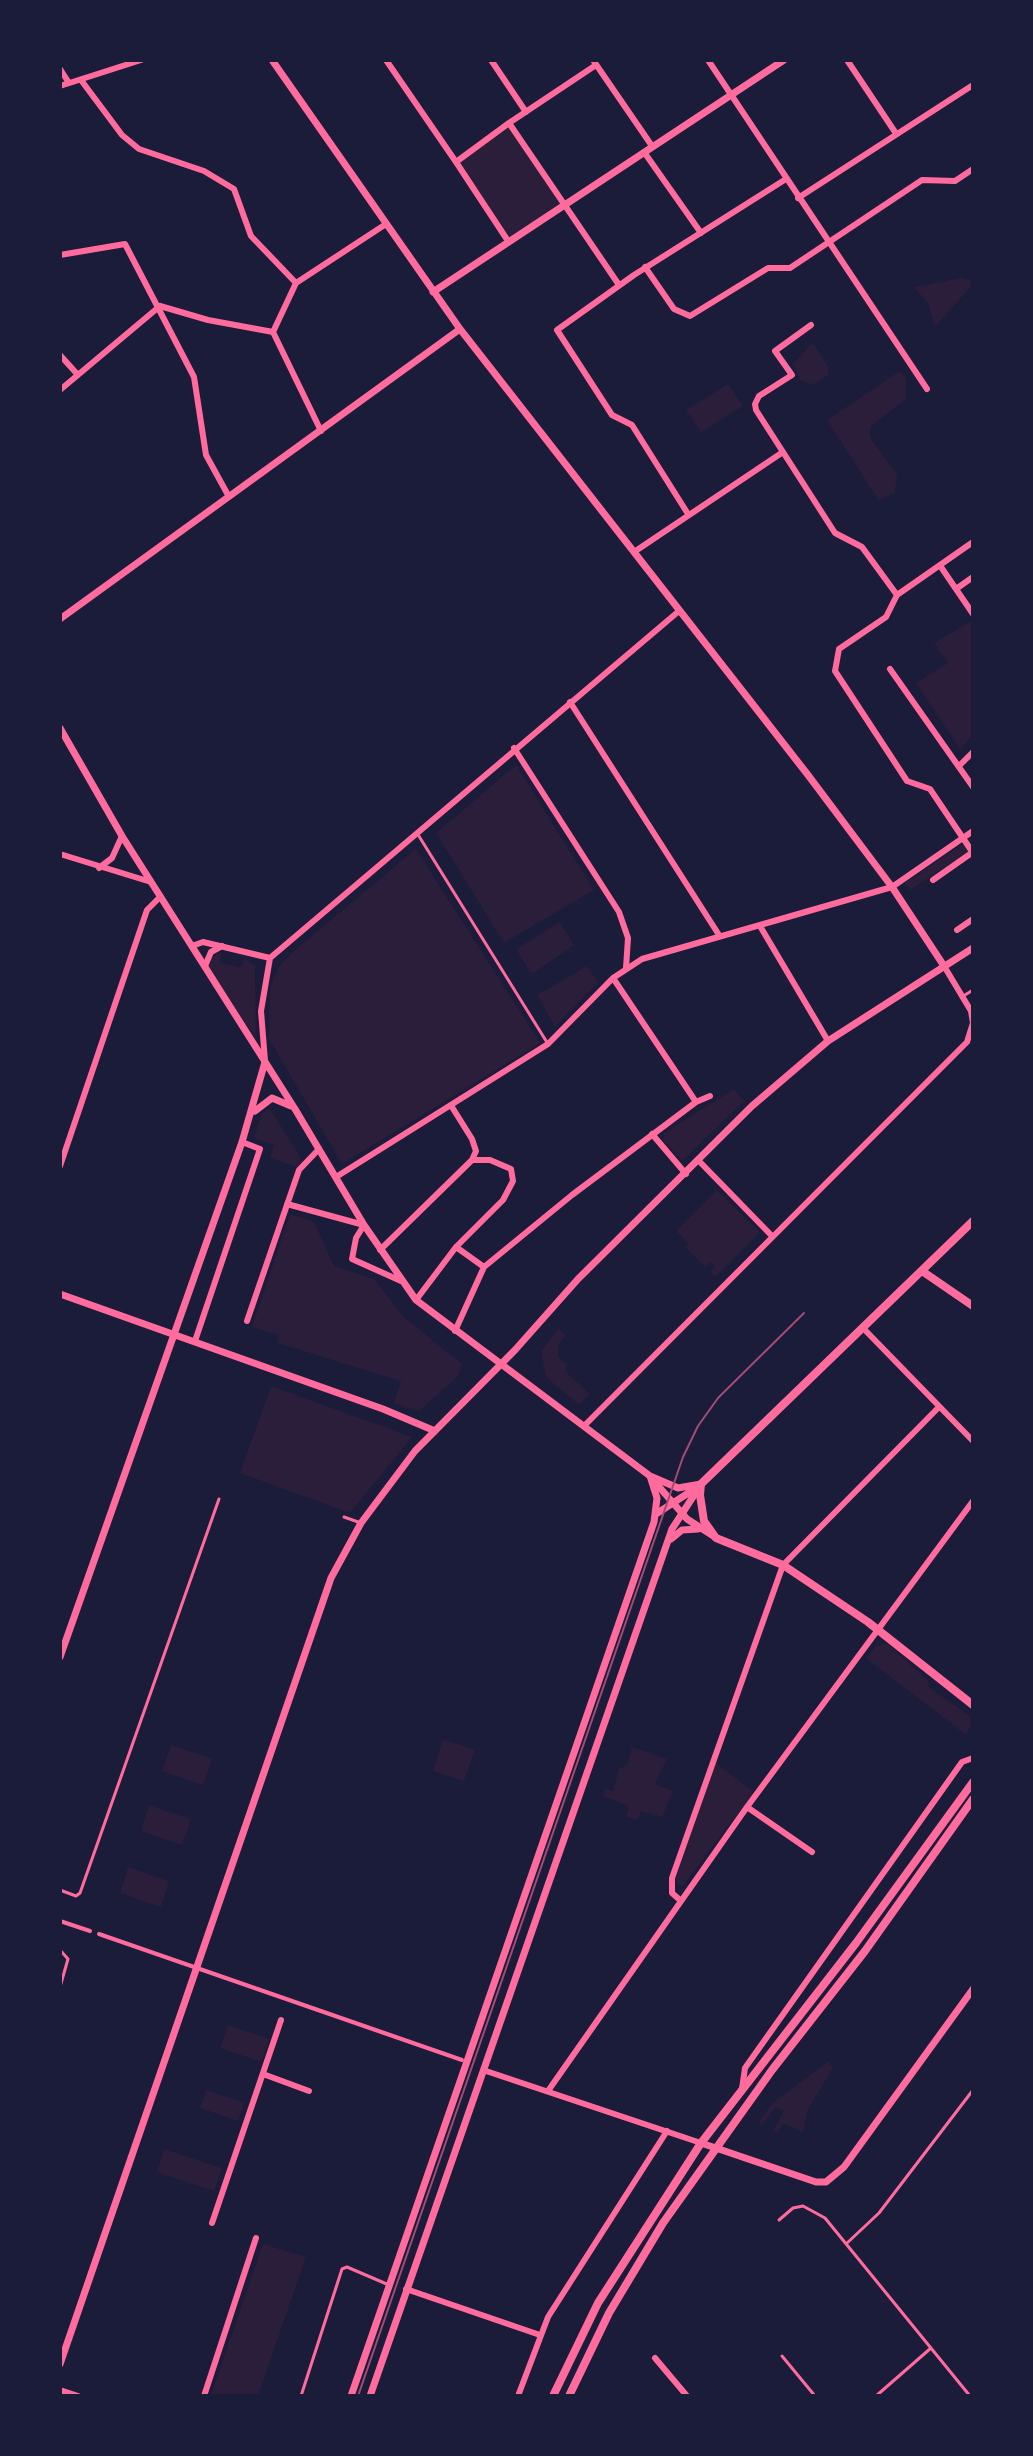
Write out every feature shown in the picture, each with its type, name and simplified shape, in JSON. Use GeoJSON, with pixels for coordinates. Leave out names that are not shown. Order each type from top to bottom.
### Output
{"type":"FeatureCollection","features":[{"type":"Feature","properties":{"kind":"main road"},"geometry":{"type":"LineString","coordinates":[[973,1221],[701,1484],[704,1521],[716,1538],[783,1565],[880,1631],[973,1705]]}},
{"type":"Feature","properties":{"kind":"main road"},"geometry":{"type":"LineString","coordinates":[[922,1271],[973,1306]]}},
{"type":"Feature","properties":{"kind":"main road"},"geometry":{"type":"LineString","coordinates":[[553,2396],[598,2303],[701,2143],[856,1943],[973,1782]]}},
{"type":"Feature","properties":{"kind":"main road"},"geometry":{"type":"LineString","coordinates":[[569,2396],[616,2302],[663,2223],[865,1951],[973,1799]]}},
{"type":"Feature","properties":{"kind":"street"},"geometry":{"type":"LineString","coordinates":[[60,86],[141,60]]}},
{"type":"Feature","properties":{"kind":"street"},"geometry":{"type":"LineString","coordinates":[[272,60],[460,329],[892,887],[965,995],[973,1023],[967,1042],[771,1235],[584,1426]]}},
{"type":"Feature","properties":{"kind":"street"},"geometry":{"type":"LineString","coordinates":[[386,60],[508,241]]}},
{"type":"Feature","properties":{"kind":"street"},"geometry":{"type":"LineString","coordinates":[[491,60],[526,112]]}},
{"type":"Feature","properties":{"kind":"street"},"geometry":{"type":"LineString","coordinates":[[708,60],[927,389]]}},
{"type":"Feature","properties":{"kind":"street"},"geometry":{"type":"LineString","coordinates":[[433,292],[784,60]]}},
{"type":"Feature","properties":{"kind":"street"},"geometry":{"type":"LineString","coordinates":[[847,60],[895,132]]}},
{"type":"Feature","properties":{"kind":"street"},"geometry":{"type":"LineString","coordinates":[[456,162],[595,62],[652,146]]}},
{"type":"Feature","properties":{"kind":"street"},"geometry":{"type":"LineString","coordinates":[[60,69],[69,83]]}},
{"type":"Feature","properties":{"kind":"street"},"geometry":{"type":"LineString","coordinates":[[81,80],[122,135],[139,149],[204,171],[234,189],[251,236],[296,283]]}},
{"type":"Feature","properties":{"kind":"street"},"geometry":{"type":"LineString","coordinates":[[798,198],[895,132],[973,85]]}},
{"type":"Feature","properties":{"kind":"street"},"geometry":{"type":"LineString","coordinates":[[509,123],[619,285]]}},
{"type":"Feature","properties":{"kind":"street"},"geometry":{"type":"LineString","coordinates":[[644,152],[701,233]]}},
{"type":"Feature","properties":{"kind":"street"},"geometry":{"type":"LineString","coordinates":[[645,267],[674,309],[690,316],[768,268],[790,268],[922,180],[955,181],[973,169]]}},
{"type":"Feature","properties":{"kind":"street"},"geometry":{"type":"LineString","coordinates":[[688,514],[632,425],[612,415],[557,335],[561,325],[645,267],[786,179]]}},
{"type":"Feature","properties":{"kind":"street"},"geometry":{"type":"LineString","coordinates":[[273,332],[296,283],[386,224]]}},
{"type":"Feature","properties":{"kind":"street"},"geometry":{"type":"LineString","coordinates":[[60,255],[125,244],[160,306],[194,377],[206,455],[228,495]]}},
{"type":"Feature","properties":{"kind":"street"},"geometry":{"type":"LineString","coordinates":[[160,306],[208,320],[273,332]]}},
{"type":"Feature","properties":{"kind":"street"},"geometry":{"type":"LineString","coordinates":[[60,390],[160,306]]}},
{"type":"Feature","properties":{"kind":"street"},"geometry":{"type":"LineString","coordinates":[[811,325],[775,351],[792,375],[759,396],[756,410],[835,533],[862,547],[897,595]]}},
{"type":"Feature","properties":{"kind":"street"},"geometry":{"type":"LineString","coordinates":[[60,619],[460,329]]}},
{"type":"Feature","properties":{"kind":"street"},"geometry":{"type":"LineString","coordinates":[[273,332],[321,431]]}},
{"type":"Feature","properties":{"kind":"street"},"geometry":{"type":"LineString","coordinates":[[60,355],[78,375]]}},
{"type":"Feature","properties":{"kind":"street"},"geometry":{"type":"LineString","coordinates":[[634,552],[783,452]]}},
{"type":"Feature","properties":{"kind":"street"},"geometry":{"type":"LineString","coordinates":[[933,880],[973,852],[930,789],[907,781],[835,671],[839,649],[886,617],[897,595],[973,542]]}},
{"type":"Feature","properties":{"kind":"street"},"geometry":{"type":"LineString","coordinates":[[941,567],[970,604],[973,614]]}},
{"type":"Feature","properties":{"kind":"street"},"geometry":{"type":"LineString","coordinates":[[956,589],[973,577]]}},
{"type":"Feature","properties":{"kind":"street"},"geometry":{"type":"LineString","coordinates":[[60,1657],[251,1116],[265,1061],[261,1011],[270,958],[679,611]]}},
{"type":"Feature","properties":{"kind":"street"},"geometry":{"type":"LineString","coordinates":[[890,669],[973,787]]}},
{"type":"Feature","properties":{"kind":"street"},"geometry":{"type":"LineString","coordinates":[[570,702],[719,935]]}},
{"type":"Feature","properties":{"kind":"street"},"geometry":{"type":"LineString","coordinates":[[60,728],[122,836],[295,1109],[364,1225],[416,1300],[650,1476],[678,1488],[701,1484]]}},
{"type":"Feature","properties":{"kind":"street"},"geometry":{"type":"LineString","coordinates":[[514,748],[619,912],[628,938],[626,968]]}},
{"type":"Feature","properties":{"kind":"street"},"geometry":{"type":"LineString","coordinates":[[959,766],[973,752]]}},
{"type":"Feature","properties":{"kind":"street"},"geometry":{"type":"LineString","coordinates":[[336,1177],[548,1044],[626,968],[652,955],[892,887],[973,831]]}},
{"type":"Feature","properties":{"kind":"street"},"geometry":{"type":"LineString","coordinates":[[99,868],[112,858],[122,836]]}},
{"type":"Feature","properties":{"kind":"street"},"geometry":{"type":"LineString","coordinates":[[60,854],[151,882]]}},
{"type":"Feature","properties":{"kind":"street"},"geometry":{"type":"LineString","coordinates":[[60,1166],[147,910],[160,897]]}},
{"type":"Feature","properties":{"kind":"street"},"geometry":{"type":"LineString","coordinates":[[957,930],[973,919]]}},
{"type":"Feature","properties":{"kind":"street"},"geometry":{"type":"LineString","coordinates":[[760,926],[828,1041]]}},
{"type":"Feature","properties":{"kind":"street"},"geometry":{"type":"LineString","coordinates":[[192,946],[203,942],[270,958]]}},
{"type":"Feature","properties":{"kind":"street"},"geometry":{"type":"LineString","coordinates":[[205,969],[205,960],[222,946]]}},
{"type":"Feature","properties":{"kind":"street"},"geometry":{"type":"LineString","coordinates":[[60,2364],[331,1578],[361,1523],[397,1473],[435,1431],[578,1279],[752,1106],[828,1041],[973,948]]}},
{"type":"Feature","properties":{"kind":"street"},"geometry":{"type":"LineString","coordinates":[[613,978],[696,1102]]}},
{"type":"Feature","properties":{"kind":"street"},"geometry":{"type":"LineString","coordinates":[[455,1331],[484,1267],[652,1134],[696,1102],[710,1096]]}},
{"type":"Feature","properties":{"kind":"street"},"geometry":{"type":"LineString","coordinates":[[251,1116],[262,1102],[272,1098],[295,1109]]}},
{"type":"Feature","properties":{"kind":"street"},"geometry":{"type":"LineString","coordinates":[[380,1250],[472,1160],[476,1151],[472,1139],[452,1107]]}},
{"type":"Feature","properties":{"kind":"street"},"geometry":{"type":"LineString","coordinates":[[652,1134],[686,1174]]}},
{"type":"Feature","properties":{"kind":"street"},"geometry":{"type":"LineString","coordinates":[[195,1341],[260,1149],[242,1142]]}},
{"type":"Feature","properties":{"kind":"street"},"geometry":{"type":"LineString","coordinates":[[247,1321],[299,1170],[319,1149]]}},
{"type":"Feature","properties":{"kind":"street"},"geometry":{"type":"LineString","coordinates":[[416,1300],[456,1247],[503,1200],[514,1178],[511,1169],[505,1165],[490,1160],[472,1160]]}},
{"type":"Feature","properties":{"kind":"street"},"geometry":{"type":"LineString","coordinates":[[699,1161],[771,1235]]}},
{"type":"Feature","properties":{"kind":"street"},"geometry":{"type":"LineString","coordinates":[[287,1204],[364,1225]]}},
{"type":"Feature","properties":{"kind":"street"},"geometry":{"type":"LineString","coordinates":[[364,1225],[356,1238],[352,1259],[401,1281]]}},
{"type":"Feature","properties":{"kind":"street"},"geometry":{"type":"LineString","coordinates":[[456,1247],[484,1267]]}},
{"type":"Feature","properties":{"kind":"street"},"geometry":{"type":"LineString","coordinates":[[60,1294],[435,1431]]}},
{"type":"Feature","properties":{"kind":"street"},"geometry":{"type":"LineString","coordinates":[[863,1328],[973,1441]]}},
{"type":"Feature","properties":{"kind":"street"},"geometry":{"type":"LineString","coordinates":[[681,1901],[672,1893],[672,1878],[783,1565],[939,1407]]}},
{"type":"Feature","properties":{"kind":"street"},"geometry":{"type":"LineString","coordinates":[[650,1476],[672,1505],[698,1529],[716,1538]]}},
{"type":"Feature","properties":{"kind":"street"},"geometry":{"type":"LineString","coordinates":[[351,2396],[656,1514],[657,1498],[650,1476]]}},
{"type":"Feature","properties":{"kind":"street"},"geometry":{"type":"LineString","coordinates":[[656,1514],[701,1484]]}},
{"type":"Feature","properties":{"kind":"street"},"geometry":{"type":"LineString","coordinates":[[370,2396],[486,2071],[667,1543],[681,1513],[701,1484]]}},
{"type":"Feature","properties":{"kind":"street"},"geometry":{"type":"LineString","coordinates":[[548,2091],[747,1807],[880,1631],[973,1501]]}},
{"type":"Feature","properties":{"kind":"street"},"geometry":{"type":"LineString","coordinates":[[667,1543],[682,1530],[698,1529]]}},
{"type":"Feature","properties":{"kind":"street"},"geometry":{"type":"LineString","coordinates":[[60,1626],[70,1629]]}},
{"type":"Feature","properties":{"kind":"street"},"geometry":{"type":"LineString","coordinates":[[742,2090],[745,2068],[962,1762],[973,1758]]}},
{"type":"Feature","properties":{"kind":"street"},"geometry":{"type":"LineString","coordinates":[[747,1807],[812,1852]]}},
{"type":"Feature","properties":{"kind":"street"},"geometry":{"type":"LineString","coordinates":[[60,1921],[90,1931]]}},
{"type":"Feature","properties":{"kind":"street"},"geometry":{"type":"LineString","coordinates":[[99,1934],[462,2060]]}},
{"type":"Feature","properties":{"kind":"street"},"geometry":{"type":"LineString","coordinates":[[486,2071],[816,2182],[834,2178],[973,1989]]}},
{"type":"Feature","properties":{"kind":"street"},"geometry":{"type":"LineString","coordinates":[[212,2223],[281,2020]]}},
{"type":"Feature","properties":{"kind":"street"},"geometry":{"type":"LineString","coordinates":[[263,2074],[309,2091]]}},
{"type":"Feature","properties":{"kind":"street"},"geometry":{"type":"LineString","coordinates":[[518,2396],[540,2335],[605,2225],[667,2131]]}},
{"type":"Feature","properties":{"kind":"street"},"geometry":{"type":"LineString","coordinates":[[204,2396],[256,2238]]}},
{"type":"Feature","properties":{"kind":"street"},"geometry":{"type":"LineString","coordinates":[[406,2289],[540,2335]]}},
{"type":"Feature","properties":{"kind":"street"},"geometry":{"type":"LineString","coordinates":[[655,2358],[687,2396]]}},
{"type":"Feature","properties":{"kind":"street"},"geometry":{"type":"LineString","coordinates":[[60,2390],[78,2396]]}},
{"type":"Feature","properties":{"kind":"lane"},"geometry":{"type":"LineString","coordinates":[[416,833],[548,1044]]}},
{"type":"Feature","properties":{"kind":"lane"},"geometry":{"type":"LineString","coordinates":[[965,995],[973,990]]}},
{"type":"Feature","properties":{"kind":"lane"},"geometry":{"type":"LineString","coordinates":[[60,1890],[76,1896],[80,1893],[219,1499]]}},
{"type":"Feature","properties":{"kind":"lane"},"geometry":{"type":"LineString","coordinates":[[344,1517],[361,1523]]}},
{"type":"Feature","properties":{"kind":"lane"},"geometry":{"type":"LineString","coordinates":[[60,1950],[68,1959],[60,1987]]}},
{"type":"Feature","properties":{"kind":"lane"},"geometry":{"type":"LineString","coordinates":[[846,2244],[879,2213],[973,2090]]}},
{"type":"Feature","properties":{"kind":"lane"},"geometry":{"type":"LineString","coordinates":[[779,2220],[793,2208],[814,2209],[969,2395],[973,2390]]}},
{"type":"Feature","properties":{"kind":"lane"},"geometry":{"type":"LineString","coordinates":[[301,2396],[339,2274],[347,2267],[389,2286]]}},
{"type":"Feature","properties":{"kind":"lane"},"geometry":{"type":"LineString","coordinates":[[876,2396],[931,2348]]}},
{"type":"Feature","properties":{"kind":"lane"},"geometry":{"type":"LineString","coordinates":[[782,2356],[815,2396]]}},
{"type":"Feature","properties":{"kind":"shaded area"},"geometry":{"type":"Polygon","coordinates":[[[509,123],[564,205],[508,241],[456,162],[509,123]]]}},
{"type":"Feature","properties":{"kind":"shaded area"},"geometry":{"type":"Polygon","coordinates":[[[962,278],[973,281],[973,284],[935,327],[928,303],[914,287],[962,278]]]}},
{"type":"Feature","properties":{"kind":"shaded area"},"geometry":{"type":"Polygon","coordinates":[[[810,345],[814,345],[829,368],[828,375],[812,385],[801,381],[793,364],[810,345]]]}},
{"type":"Feature","properties":{"kind":"shaded area"},"geometry":{"type":"Polygon","coordinates":[[[900,371],[906,378],[906,399],[870,427],[870,437],[897,475],[895,492],[879,501],[827,420],[900,371]]]}},
{"type":"Feature","properties":{"kind":"shaded area"},"geometry":{"type":"Polygon","coordinates":[[[728,384],[743,406],[701,432],[686,410],[728,384]]]}},
{"type":"Feature","properties":{"kind":"shaded area"},"geometry":{"type":"Polygon","coordinates":[[[971,621],[973,735],[960,749],[916,683],[948,663],[934,643],[971,621]]]}},
{"type":"Feature","properties":{"kind":"shaded area"},"geometry":{"type":"Polygon","coordinates":[[[516,765],[594,890],[504,943],[436,833],[516,765]]]}},
{"type":"Feature","properties":{"kind":"shaded area"},"geometry":{"type":"Polygon","coordinates":[[[973,837],[973,849],[910,890],[905,883],[973,837]]]}},
{"type":"Feature","properties":{"kind":"shaded area"},"geometry":{"type":"Polygon","coordinates":[[[416,849],[540,1043],[342,1164],[269,1039],[270,988],[279,966],[295,950],[416,849]]]}},
{"type":"Feature","properties":{"kind":"shaded area"},"geometry":{"type":"Polygon","coordinates":[[[560,922],[574,945],[534,973],[530,972],[516,949],[560,922]]]}},
{"type":"Feature","properties":{"kind":"shaded area"},"geometry":{"type":"Polygon","coordinates":[[[217,953],[221,954],[220,963],[242,967],[244,958],[255,966],[256,1038],[208,972],[207,964],[217,953]]]}},
{"type":"Feature","properties":{"kind":"shaded area"},"geometry":{"type":"Polygon","coordinates":[[[587,966],[598,982],[555,1027],[537,995],[587,966]]]}},
{"type":"Feature","properties":{"kind":"shaded area"},"geometry":{"type":"Polygon","coordinates":[[[734,1089],[744,1101],[682,1161],[663,1140],[664,1133],[734,1089]]]}},
{"type":"Feature","properties":{"kind":"shaded area"},"geometry":{"type":"Polygon","coordinates":[[[270,1109],[301,1158],[298,1167],[270,1158],[274,1145],[254,1138],[262,1113],[270,1109]]]}},
{"type":"Feature","properties":{"kind":"shaded area"},"geometry":{"type":"Polygon","coordinates":[[[717,1190],[760,1232],[715,1277],[710,1272],[715,1266],[710,1262],[705,1267],[685,1247],[688,1243],[676,1231],[717,1190]]]}},
{"type":"Feature","properties":{"kind":"shaded area"},"geometry":{"type":"Polygon","coordinates":[[[290,1214],[314,1222],[334,1266],[374,1279],[404,1317],[462,1364],[458,1376],[419,1411],[394,1403],[401,1381],[277,1343],[279,1335],[252,1327],[290,1214]]]}},
{"type":"Feature","properties":{"kind":"shaded area"},"geometry":{"type":"Polygon","coordinates":[[[558,1329],[566,1335],[558,1345],[558,1356],[567,1365],[565,1371],[590,1394],[579,1405],[546,1377],[541,1351],[558,1329]]]}},
{"type":"Feature","properties":{"kind":"shaded area"},"geometry":{"type":"Polygon","coordinates":[[[271,1386],[412,1437],[350,1513],[240,1473],[271,1386]]]}},
{"type":"Feature","properties":{"kind":"shaded area"},"geometry":{"type":"Polygon","coordinates":[[[888,1644],[928,1681],[929,1687],[971,1717],[973,1721],[966,1735],[866,1658],[877,1645],[888,1644]]]}},
{"type":"Feature","properties":{"kind":"shaded area"},"geometry":{"type":"Polygon","coordinates":[[[443,1739],[475,1750],[464,1781],[433,1771],[443,1739]]]}},
{"type":"Feature","properties":{"kind":"shaded area"},"geometry":{"type":"Polygon","coordinates":[[[171,1745],[212,1759],[203,1785],[162,1771],[171,1745]]]}},
{"type":"Feature","properties":{"kind":"shaded area"},"geometry":{"type":"Polygon","coordinates":[[[632,1747],[667,1759],[655,1784],[673,1791],[662,1817],[641,1811],[638,1820],[626,1817],[629,1806],[603,1796],[605,1788],[613,1791],[619,1769],[627,1765],[632,1747]]]}},
{"type":"Feature","properties":{"kind":"shaded area"},"geometry":{"type":"Polygon","coordinates":[[[715,1762],[754,1792],[682,1887],[675,1880],[715,1762]]]}},
{"type":"Feature","properties":{"kind":"shaded area"},"geometry":{"type":"Polygon","coordinates":[[[149,1805],[191,1819],[182,1845],[141,1831],[149,1805]]]}},
{"type":"Feature","properties":{"kind":"shaded area"},"geometry":{"type":"Polygon","coordinates":[[[128,1867],[169,1881],[161,1907],[120,1893],[128,1867]]]}},
{"type":"Feature","properties":{"kind":"shaded area"},"geometry":{"type":"Polygon","coordinates":[[[228,2025],[269,2039],[261,2062],[220,2048],[228,2025]]]}},
{"type":"Feature","properties":{"kind":"shaded area"},"geometry":{"type":"Polygon","coordinates":[[[829,2061],[833,2068],[808,2109],[803,2133],[784,2123],[777,2133],[773,2130],[784,2111],[776,2107],[762,2125],[759,2122],[772,2103],[829,2061]]]}},
{"type":"Feature","properties":{"kind":"shaded area"},"geometry":{"type":"Polygon","coordinates":[[[206,2090],[244,2103],[238,2121],[200,2108],[206,2090]]]}},
{"type":"Feature","properties":{"kind":"shaded area"},"geometry":{"type":"Polygon","coordinates":[[[164,2149],[222,2168],[214,2191],[157,2172],[164,2149]]]}},
{"type":"Feature","properties":{"kind":"shaded area"},"geometry":{"type":"Polygon","coordinates":[[[263,2244],[306,2257],[258,2396],[211,2395],[263,2244]]]}},
{"type":"Feature","properties":{"kind":"tram line"},"geometry":{"type":"LineString","coordinates":[[358,2396],[683,1457],[698,1426],[718,1398],[804,1313]]}}]}
